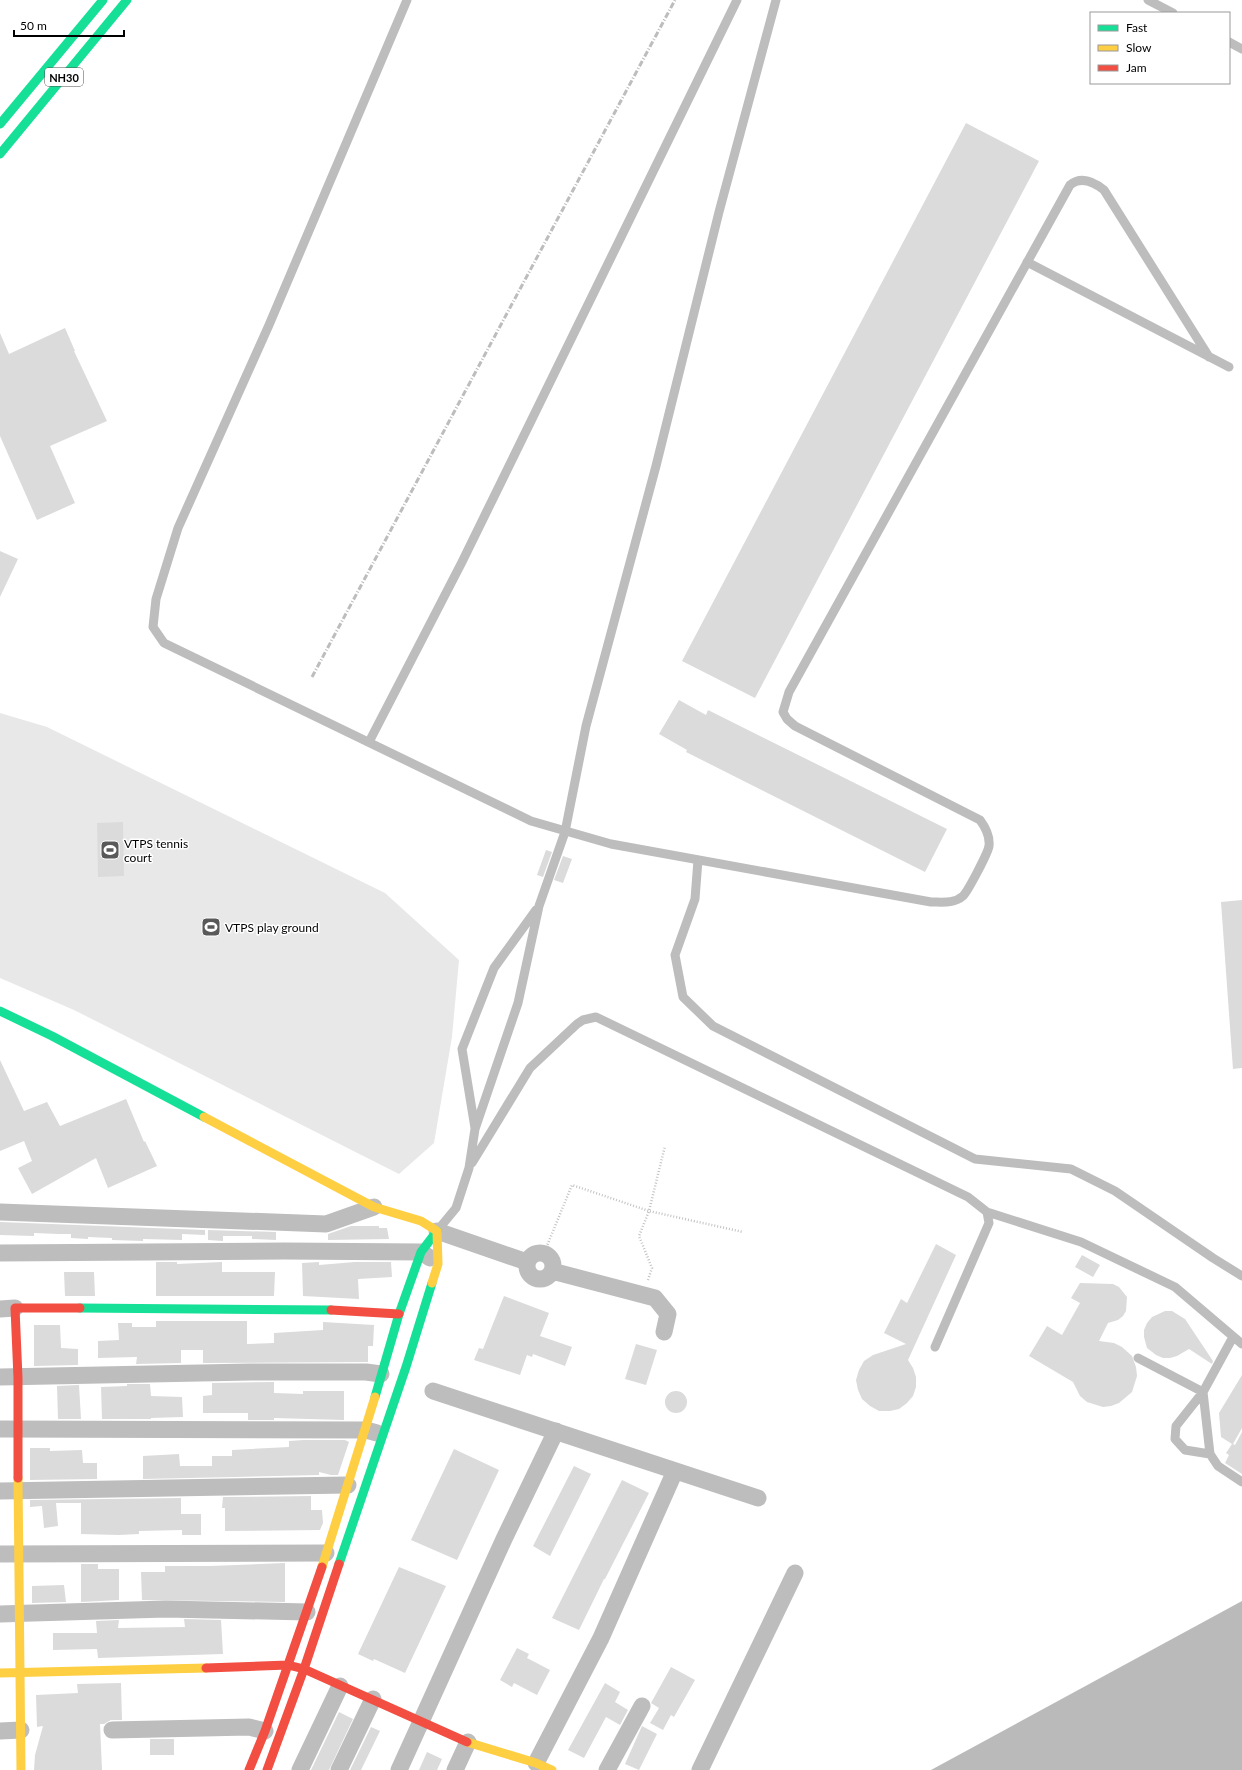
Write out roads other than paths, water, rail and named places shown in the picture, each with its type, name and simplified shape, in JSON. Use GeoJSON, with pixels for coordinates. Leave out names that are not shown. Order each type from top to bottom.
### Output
{"type":"FeatureCollection","features":[{"type":"Feature","properties":{"kind":"main road","name":"NH30"},"geometry":{"type":"LineString","coordinates":[[0,124],[103,0]]}},
{"type":"Feature","properties":{"kind":"main road","name":"NH30"},"geometry":{"type":"LineString","coordinates":[[0,154],[127,0]]}},
{"type":"Feature","properties":{"kind":"main road"},"geometry":{"type":"LineString","coordinates":[[0,1011],[52,1036],[374,1207],[421,1221],[437,1231]]}},
{"type":"Feature","properties":{"kind":"main road"},"geometry":{"type":"LineString","coordinates":[[267,1770],[304,1669],[374,1432],[381,1374],[399,1314],[421,1252],[437,1231]]}},
{"type":"Feature","properties":{"kind":"main road"},"geometry":{"type":"LineString","coordinates":[[249,1770],[265,1731],[307,1612],[348,1485],[406,1367],[438,1264],[437,1231]]}},
{"type":"Feature","properties":{"kind":"main road"},"geometry":{"type":"LineString","coordinates":[[21,1770],[21,1672],[18,1554],[18,1378],[8,1309],[315,1309],[399,1314]]}},
{"type":"Feature","properties":{"kind":"main road"},"geometry":{"type":"LineString","coordinates":[[0,1673],[288,1665],[304,1669],[468,1742],[536,1763],[552,1770]]}},
{"type":"Feature","properties":{"kind":"street"},"geometry":{"type":"LineString","coordinates":[[0,1212],[326,1224],[374,1207]]}},
{"type":"Feature","properties":{"kind":"street"},"geometry":{"type":"LineString","coordinates":[[437,1231],[527,1262]]}},
{"type":"Feature","properties":{"kind":"street"},"geometry":{"type":"LineString","coordinates":[[0,1253],[276,1251],[421,1252],[438,1264]]}},
{"type":"Feature","properties":{"kind":"street"},"geometry":{"type":"LineString","coordinates":[[535,1253],[544,1253],[548,1255],[553,1262],[552,1271],[550,1275],[542,1279],[533,1278],[527,1271],[527,1262],[531,1255],[535,1253]]}},
{"type":"Feature","properties":{"kind":"street"},"geometry":{"type":"LineString","coordinates":[[552,1271],[655,1298],[668,1314],[664,1332]]}},
{"type":"Feature","properties":{"kind":"street"},"geometry":{"type":"LineString","coordinates":[[0,1377],[18,1378],[250,1372],[366,1372],[381,1374]]}},
{"type":"Feature","properties":{"kind":"street"},"geometry":{"type":"LineString","coordinates":[[433,1391],[758,1498]]}},
{"type":"Feature","properties":{"kind":"street"},"geometry":{"type":"LineString","coordinates":[[0,1429],[374,1432]]}},
{"type":"Feature","properties":{"kind":"street"},"geometry":{"type":"LineString","coordinates":[[399,1770],[504,1539],[556,1432]]}},
{"type":"Feature","properties":{"kind":"street"},"geometry":{"type":"LineString","coordinates":[[536,1763],[601,1638],[675,1471]]}},
{"type":"Feature","properties":{"kind":"street"},"geometry":{"type":"LineString","coordinates":[[0,1491],[348,1485]]}},
{"type":"Feature","properties":{"kind":"street"},"geometry":{"type":"LineString","coordinates":[[0,1554],[326,1553]]}},
{"type":"Feature","properties":{"kind":"street"},"geometry":{"type":"LineString","coordinates":[[700,1770],[795,1573]]}},
{"type":"Feature","properties":{"kind":"street"},"geometry":{"type":"LineString","coordinates":[[0,1614],[166,1609],[307,1612]]}},
{"type":"Feature","properties":{"kind":"street"},"geometry":{"type":"LineString","coordinates":[[300,1770],[340,1686]]}},
{"type":"Feature","properties":{"kind":"street"},"geometry":{"type":"LineString","coordinates":[[339,1770],[373,1699]]}},
{"type":"Feature","properties":{"kind":"street"},"geometry":{"type":"LineString","coordinates":[[607,1770],[642,1706]]}},
{"type":"Feature","properties":{"kind":"street"},"geometry":{"type":"LineString","coordinates":[[112,1730],[249,1727],[265,1731]]}},
{"type":"Feature","properties":{"kind":"street"},"geometry":{"type":"LineString","coordinates":[[0,1731],[21,1730]]}},
{"type":"Feature","properties":{"kind":"street"},"geometry":{"type":"LineString","coordinates":[[455,1770],[468,1742]]}},
{"type":"Feature","properties":{"kind":"lane"},"geometry":{"type":"LineString","coordinates":[[407,0],[269,325],[178,528],[156,599],[153,627],[164,643],[531,822],[611,844],[931,902],[949,902],[957,900],[963,896],[969,888],[989,847],[988,835],[980,820],[795,726],[787,719],[784,712],[789,692],[1070,185],[1075,181],[1082,180],[1097,184],[1108,196],[1209,356]]}},
{"type":"Feature","properties":{"kind":"lane"},"geometry":{"type":"LineString","coordinates":[[369,742],[462,562],[736,0]]}},
{"type":"Feature","properties":{"kind":"lane"},"geometry":{"type":"LineString","coordinates":[[437,1231],[456,1208],[469,1168],[475,1129],[518,1003],[539,906],[565,832],[586,726],[656,466],[719,212],[776,0]]}},
{"type":"Feature","properties":{"kind":"lane"},"geometry":{"type":"LineString","coordinates":[[1148,0],[1171,12]]}},
{"type":"Feature","properties":{"kind":"lane"},"geometry":{"type":"LineString","coordinates":[[1230,43],[1242,49]]}},
{"type":"Feature","properties":{"kind":"lane"},"geometry":{"type":"LineString","coordinates":[[1027,262],[1229,367]]}},
{"type":"Feature","properties":{"kind":"lane"},"geometry":{"type":"LineString","coordinates":[[698,860],[695,899],[675,955],[683,997],[714,1026],[975,1159],[1071,1169],[1115,1191],[1242,1276]]}},
{"type":"Feature","properties":{"kind":"lane"},"geometry":{"type":"LineString","coordinates":[[475,1129],[462,1050],[494,968],[539,906]]}},
{"type":"Feature","properties":{"kind":"lane"},"geometry":{"type":"LineString","coordinates":[[469,1168],[530,1068],[582,1020],[596,1017],[968,1196],[987,1212],[1081,1242],[1175,1288],[1242,1344]]}},
{"type":"Feature","properties":{"kind":"lane"},"geometry":{"type":"LineString","coordinates":[[935,1347],[989,1223],[987,1212]]}},
{"type":"Feature","properties":{"kind":"lane"},"geometry":{"type":"LineString","coordinates":[[1210,1454],[1185,1450],[1175,1439],[1176,1426],[1203,1392],[1233,1337]]}},
{"type":"Feature","properties":{"kind":"lane"},"geometry":{"type":"LineString","coordinates":[[1138,1358],[1203,1392]]}},
{"type":"Feature","properties":{"kind":"lane"},"geometry":{"type":"LineString","coordinates":[[1203,1392],[1210,1454],[1218,1466],[1242,1482]]}},
{"type":"Feature","properties":{"kind":"railway"},"geometry":{"type":"LineString","coordinates":[[312,677],[675,0]]}},
{"type":"Feature","properties":{"kind":"place","name":"VTPS tennis court"},"geometry":{"type":"Point","coordinates":[110,850]}},
{"type":"Feature","properties":{"kind":"place","name":"VTPS play ground"},"geometry":{"type":"Point","coordinates":[211,927]}}]}
